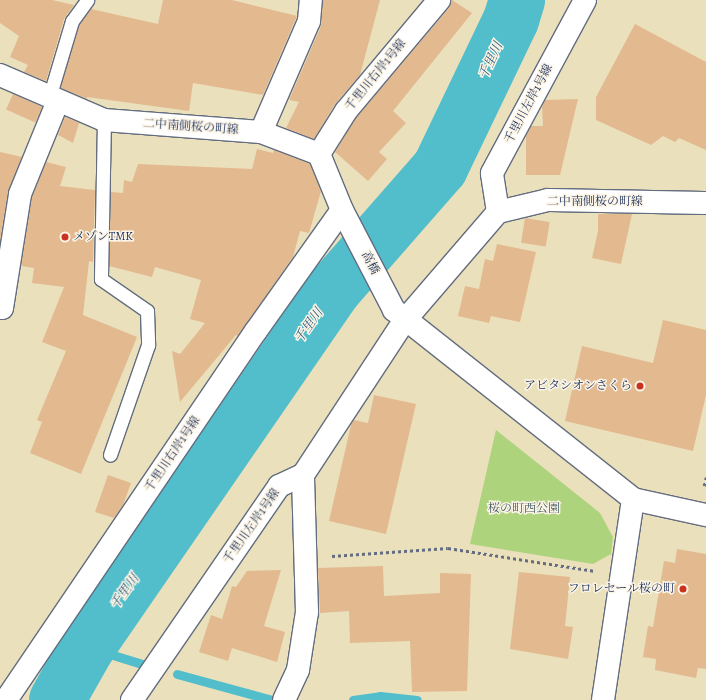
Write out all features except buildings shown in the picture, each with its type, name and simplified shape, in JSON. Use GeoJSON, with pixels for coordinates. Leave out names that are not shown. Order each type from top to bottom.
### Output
{"type":"FeatureCollection","features":[{"type":"Feature","properties":{"kind":"street"},"geometry":{"type":"LineString","coordinates":[[261,132],[309,21],[311,0]]}},
{"type":"Feature","properties":{"kind":"street","name":"千里川右岸1号線"},"geometry":{"type":"LineString","coordinates":[[319,154],[346,111],[439,0]]}},
{"type":"Feature","properties":{"kind":"street","name":"千里川左岸1号線"},"geometry":{"type":"LineString","coordinates":[[498,212],[492,172],[585,0]]}},
{"type":"Feature","properties":{"kind":"street","name":"二中南側桜の町線"},"geometry":{"type":"LineString","coordinates":[[0,75],[54,100],[104,120],[261,132],[319,154]]}},
{"type":"Feature","properties":{"kind":"street"},"geometry":{"type":"LineString","coordinates":[[1,312],[20,194],[54,100]]}},
{"type":"Feature","properties":{"kind":"street"},"geometry":{"type":"LineString","coordinates":[[319,154],[344,213]]}},
{"type":"Feature","properties":{"kind":"street","name":"二中南側桜の町線"},"geometry":{"type":"LineString","coordinates":[[498,212],[548,200],[706,203]]}},
{"type":"Feature","properties":{"kind":"street"},"geometry":{"type":"LineString","coordinates":[[285,698],[298,670],[307,612],[303,475],[400,315],[498,212]]}},
{"type":"Feature","properties":{"kind":"street","name":"千里川右岸1号線"},"geometry":{"type":"LineString","coordinates":[[6,700],[256,331],[344,213]]}},
{"type":"Feature","properties":{"kind":"street","name":"高橋"},"geometry":{"type":"LineString","coordinates":[[344,213],[400,315]]}},
{"type":"Feature","properties":{"kind":"street"},"geometry":{"type":"LineString","coordinates":[[400,315],[633,498],[706,515]]}},
{"type":"Feature","properties":{"kind":"street","name":"千里川左岸1号線"},"geometry":{"type":"LineString","coordinates":[[132,700],[279,486],[303,475]]}},
{"type":"Feature","properties":{"kind":"street"},"geometry":{"type":"LineString","coordinates":[[603,700],[633,498]]}},
{"type":"Feature","properties":{"kind":"lane"},"geometry":{"type":"LineString","coordinates":[[54,100],[72,21],[88,0]]}},
{"type":"Feature","properties":{"kind":"lane"},"geometry":{"type":"LineString","coordinates":[[104,120],[101,280],[147,311],[148,345],[110,455]]}},
{"type":"Feature","properties":{"kind":"path"},"geometry":{"type":"LineString","coordinates":[[306,557],[448,548],[622,574]]}},
{"type":"Feature","properties":{"kind":"green space","name":"桜の町西公園"},"geometry":{"type":"Polygon","coordinates":[[[496,430],[600,513],[613,537],[611,554],[593,564],[470,544],[496,430]]]}},
{"type":"Feature","properties":{"kind":"waterway","name":"千里川"},"geometry":{"type":"LineString","coordinates":[[57,700],[87,647],[334,289],[440,168],[511,20],[517,0]]}},
{"type":"Feature","properties":{"kind":"waterway"},"geometry":{"type":"LineString","coordinates":[[87,647],[142,664]]}},
{"type":"Feature","properties":{"kind":"waterway"},"geometry":{"type":"LineString","coordinates":[[177,674],[272,700]]}},
{"type":"Feature","properties":{"kind":"waterway"},"geometry":{"type":"LineString","coordinates":[[353,700],[380,696],[417,700]]}},
{"type":"Feature","properties":{"kind":"place","name":"メゾンTMK"},"geometry":{"type":"Point","coordinates":[65,237]}},
{"type":"Feature","properties":{"kind":"place","name":"アビタシオンさくら"},"geometry":{"type":"Point","coordinates":[640,386]}},
{"type":"Feature","properties":{"kind":"place","name":"フロレセール桜の町"},"geometry":{"type":"Point","coordinates":[683,589]}}]}
